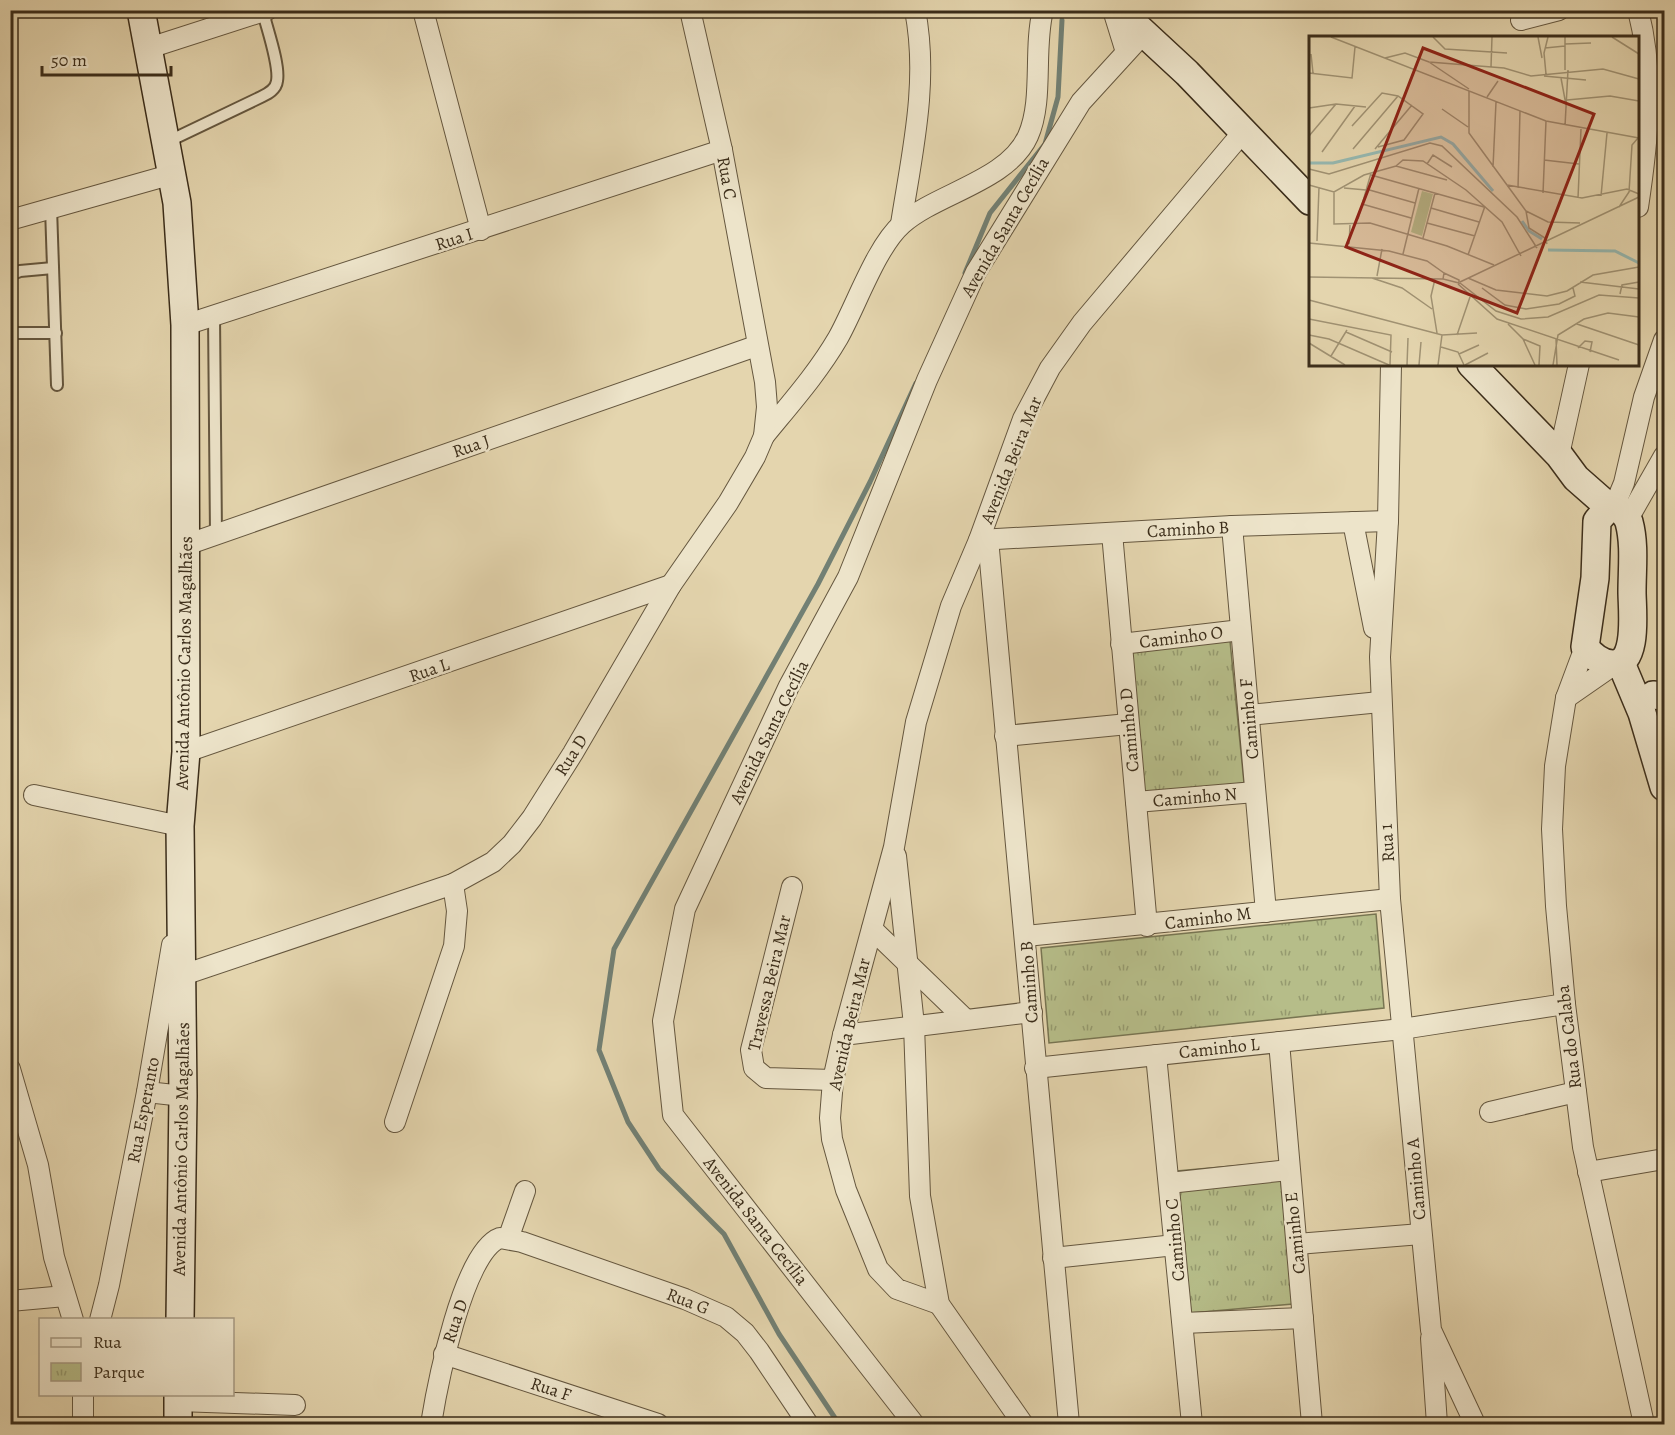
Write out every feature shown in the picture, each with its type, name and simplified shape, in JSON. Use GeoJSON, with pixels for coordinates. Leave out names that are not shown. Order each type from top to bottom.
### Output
{"type":"FeatureCollection","features":[{"type":"Feature","properties":{"kind":"street","name":"Avenida Antônio Carlos Magalhães"},"geometry":{"type":"LineString","coordinates":[[141,10],[173,174],[181,236],[185,325],[186,752],[180,826],[183,975],[180,1318]]}},
{"type":"Feature","properties":{"kind":"street"},"geometry":{"type":"LineString","coordinates":[[423,10],[481,230]]}},
{"type":"Feature","properties":{"kind":"street","name":"Rua C"},"geometry":{"type":"LineString","coordinates":[[690,10],[722,150],[756,346]]}},
{"type":"Feature","properties":{"kind":"street"},"geometry":{"type":"LineString","coordinates":[[901,224],[921,92],[921,65],[915,10]]}},
{"type":"Feature","properties":{"kind":"street"},"geometry":{"type":"LineString","coordinates":[[764,436],[822,365],[886,245],[901,224],[997,169],[1024,143],[1033,123],[1038,34],[1043,10]]}},
{"type":"Feature","properties":{"kind":"street"},"geometry":{"type":"LineString","coordinates":[[1113,10],[1135,43],[1187,73],[1309,199]]}},
{"type":"Feature","properties":{"kind":"street"},"geometry":{"type":"LineString","coordinates":[[1119,10],[1135,43]]}},
{"type":"Feature","properties":{"kind":"street"},"geometry":{"type":"LineString","coordinates":[[1521,23],[1559,10]]}},
{"type":"Feature","properties":{"kind":"street"},"geometry":{"type":"LineString","coordinates":[[1638,10],[1645,41],[1649,109],[1639,198]]}},
{"type":"Feature","properties":{"kind":"street"},"geometry":{"type":"LineString","coordinates":[[149,48],[265,11]]}},
{"type":"Feature","properties":{"kind":"street","name":"Avenida Santa Cecília"},"geometry":{"type":"LineString","coordinates":[[914,1425],[673,1114],[663,1021],[685,909],[789,686],[848,577],[927,380],[976,272],[1081,102],[1135,43]]}},
{"type":"Feature","properties":{"kind":"street","name":"Avenida Beira Mar"},"geometry":{"type":"LineString","coordinates":[[939,1304],[897,1289],[878,1269],[846,1190],[832,1139],[830,1118],[833,1080],[894,846],[910,750],[926,683],[951,606],[984,540],[1023,419],[1064,345],[1243,132]]}},
{"type":"Feature","properties":{"kind":"street","name":"Rua I"},"geometry":{"type":"LineString","coordinates":[[185,325],[722,150]]}},
{"type":"Feature","properties":{"kind":"street"},"geometry":{"type":"LineString","coordinates":[[13,221],[173,174]]}},
{"type":"Feature","properties":{"kind":"street"},"geometry":{"type":"LineString","coordinates":[[1665,340],[1644,398],[1623,502],[1632,544],[1622,656],[1665,787]]}},
{"type":"Feature","properties":{"kind":"street","name":"Rua D"},"geometry":{"type":"LineString","coordinates":[[183,975],[453,884],[493,862],[532,818],[605,700],[671,585],[728,503],[764,436],[767,407],[756,346]]}},
{"type":"Feature","properties":{"kind":"street","name":"Rua J"},"geometry":{"type":"LineString","coordinates":[[186,545],[756,346]]}},
{"type":"Feature","properties":{"kind":"street","name":"Rua 1"},"geometry":{"type":"LineString","coordinates":[[1391,366],[1388,521],[1380,657],[1380,702],[1390,899],[1402,1029]]}},
{"type":"Feature","properties":{"kind":"street"},"geometry":{"type":"LineString","coordinates":[[1472,366],[1559,455],[1576,478],[1595,534]]}},
{"type":"Feature","properties":{"kind":"street"},"geometry":{"type":"LineString","coordinates":[[1559,455],[1579,366]]}},
{"type":"Feature","properties":{"kind":"street"},"geometry":{"type":"LineString","coordinates":[[1622,656],[1600,661],[1585,648],[1595,578],[1595,534],[1600,514],[1623,502],[1665,456]]}},
{"type":"Feature","properties":{"kind":"street"},"geometry":{"type":"LineString","coordinates":[[1576,478],[1623,502]]}},
{"type":"Feature","properties":{"kind":"street","name":"Caminho B"},"geometry":{"type":"LineString","coordinates":[[1069,1425],[1035,1068],[1026,936],[984,540],[1232,526],[1388,521]]}},
{"type":"Feature","properties":{"kind":"street","name":"Rua 1"},"geometry":{"type":"LineString","coordinates":[[1353,522],[1380,657]]}},
{"type":"Feature","properties":{"kind":"street","name":"Caminho F"},"geometry":{"type":"LineString","coordinates":[[1232,526],[1266,912]]}},
{"type":"Feature","properties":{"kind":"street","name":"Caminho D"},"geometry":{"type":"LineString","coordinates":[[1112,533],[1120,644],[1147,926]]}},
{"type":"Feature","properties":{"kind":"street","name":"Rua L"},"geometry":{"type":"LineString","coordinates":[[186,752],[671,585]]}},
{"type":"Feature","properties":{"kind":"street","name":"Caminho O"},"geometry":{"type":"LineString","coordinates":[[1120,644],[1241,630]]}},
{"type":"Feature","properties":{"kind":"street","name":"Rua do Calaba"},"geometry":{"type":"LineString","coordinates":[[1585,648],[1566,698],[1555,766],[1552,818],[1565,1004],[1588,1172],[1644,1425]]}},
{"type":"Feature","properties":{"kind":"street"},"geometry":{"type":"LineString","coordinates":[[1622,656],[1659,695],[1665,734]]}},
{"type":"Feature","properties":{"kind":"street"},"geometry":{"type":"LineString","coordinates":[[1566,698],[1622,656]]}},
{"type":"Feature","properties":{"kind":"street"},"geometry":{"type":"LineString","coordinates":[[1249,715],[1380,702]]}},
{"type":"Feature","properties":{"kind":"street"},"geometry":{"type":"LineString","coordinates":[[1005,736],[1128,724]]}},
{"type":"Feature","properties":{"kind":"street","name":"Caminho N"},"geometry":{"type":"LineString","coordinates":[[1136,802],[1255,792]]}},
{"type":"Feature","properties":{"kind":"street"},"geometry":{"type":"LineString","coordinates":[[34,795],[180,826]]}},
{"type":"Feature","properties":{"kind":"street","name":"Avenida Beira Mar"},"geometry":{"type":"LineString","coordinates":[[894,846],[914,1024],[920,1196],[939,1304],[1023,1425]]}},
{"type":"Feature","properties":{"kind":"street"},"geometry":{"type":"LineString","coordinates":[[395,1122],[454,946],[457,919],[453,884]]}},
{"type":"Feature","properties":{"kind":"street","name":"Travessa Beira Mar"},"geometry":{"type":"LineString","coordinates":[[792,887],[754,1033],[751,1063],[760,1075],[766,1078],[833,1080]]}},
{"type":"Feature","properties":{"kind":"street","name":"Rua Esperanto"},"geometry":{"type":"LineString","coordinates":[[101,1318],[147,1092],[180,899]]}},
{"type":"Feature","properties":{"kind":"street","name":"Caminho M"},"geometry":{"type":"LineString","coordinates":[[1026,936],[1147,926],[1390,899]]}},
{"type":"Feature","properties":{"kind":"street"},"geometry":{"type":"LineString","coordinates":[[872,929],[965,1019]]}},
{"type":"Feature","properties":{"kind":"street","name":"Caminho L"},"geometry":{"type":"LineString","coordinates":[[1035,1068],[1402,1029],[1565,1004]]}},
{"type":"Feature","properties":{"kind":"street"},"geometry":{"type":"LineString","coordinates":[[843,1035],[914,1024],[1032,1012]]}},
{"type":"Feature","properties":{"kind":"street","name":"Caminho A"},"geometry":{"type":"LineString","coordinates":[[1402,1029],[1431,1330],[1437,1425]]}},
{"type":"Feature","properties":{"kind":"street","name":"Caminho E"},"geometry":{"type":"LineString","coordinates":[[1279,1042],[1312,1425]]}},
{"type":"Feature","properties":{"kind":"street","name":"Caminho C"},"geometry":{"type":"LineString","coordinates":[[1156,1055],[1192,1425]]}},
{"type":"Feature","properties":{"kind":"street"},"geometry":{"type":"LineString","coordinates":[[10,1069],[38,1165],[54,1257],[72,1318]]}},
{"type":"Feature","properties":{"kind":"street"},"geometry":{"type":"LineString","coordinates":[[147,1092],[183,1096]]}},
{"type":"Feature","properties":{"kind":"street"},"geometry":{"type":"LineString","coordinates":[[1490,1112],[1576,1092]]}},
{"type":"Feature","properties":{"kind":"street"},"geometry":{"type":"LineString","coordinates":[[1588,1172],[1665,1159]]}},
{"type":"Feature","properties":{"kind":"street"},"geometry":{"type":"LineString","coordinates":[[1169,1183],[1289,1170]]}},
{"type":"Feature","properties":{"kind":"street"},"geometry":{"type":"LineString","coordinates":[[515,1240],[525,1191]]}},
{"type":"Feature","properties":{"kind":"street"},"geometry":{"type":"LineString","coordinates":[[1297,1244],[1421,1234]]}},
{"type":"Feature","properties":{"kind":"street","name":"Rua D"},"geometry":{"type":"LineString","coordinates":[[430,1425],[444,1354],[484,1249],[492,1241],[515,1240]]}},
{"type":"Feature","properties":{"kind":"street","name":"Rua G"},"geometry":{"type":"LineString","coordinates":[[515,1240],[685,1299],[726,1317],[745,1333],[759,1351],[808,1425]]}},
{"type":"Feature","properties":{"kind":"street"},"geometry":{"type":"LineString","coordinates":[[1053,1258],[1175,1245]]}},
{"type":"Feature","properties":{"kind":"street"},"geometry":{"type":"LineString","coordinates":[[10,1301],[64,1296]]}},
{"type":"Feature","properties":{"kind":"street"},"geometry":{"type":"LineString","coordinates":[[1183,1323],[1303,1318]]}},
{"type":"Feature","properties":{"kind":"street","name":"Caminho A"},"geometry":{"type":"LineString","coordinates":[[1431,1330],[1475,1425]]}},
{"type":"Feature","properties":{"kind":"street","name":"Rua F"},"geometry":{"type":"LineString","coordinates":[[444,1354],[658,1425]]}},
{"type":"Feature","properties":{"kind":"street"},"geometry":{"type":"LineString","coordinates":[[83,1425],[84,1396]]}},
{"type":"Feature","properties":{"kind":"street"},"geometry":{"type":"LineString","coordinates":[[178,1407],[295,1405]]}},
{"type":"Feature","properties":{"kind":"lane"},"geometry":{"type":"LineString","coordinates":[[167,142],[261,97],[275,87],[276,69],[265,11]]}},
{"type":"Feature","properties":{"kind":"lane"},"geometry":{"type":"LineString","coordinates":[[51,208],[57,386]]}},
{"type":"Feature","properties":{"kind":"lane"},"geometry":{"type":"LineString","coordinates":[[10,275],[20,271],[53,268]]}},
{"type":"Feature","properties":{"kind":"lane"},"geometry":{"type":"LineString","coordinates":[[214,316],[216,535]]}},
{"type":"Feature","properties":{"kind":"lane"},"geometry":{"type":"LineString","coordinates":[[10,333],[56,333]]}},
{"type":"Feature","properties":{"kind":"green space"},"geometry":{"type":"Polygon","coordinates":[[[1230,641],[1244,783],[1142,793],[1128,651],[1230,641]]]}},
{"type":"Feature","properties":{"kind":"green space"},"geometry":{"type":"Polygon","coordinates":[[[1376,914],[1384,1008],[1049,1043],[1041,948],[1376,914]]]}},
{"type":"Feature","properties":{"kind":"green space"},"geometry":{"type":"Polygon","coordinates":[[[1279,1162],[1293,1304],[1191,1313],[1177,1171],[1279,1162]]]}},
{"type":"Feature","properties":{"kind":"waterway"},"geometry":{"type":"LineString","coordinates":[[965,273],[990,213],[1045,144],[1058,97],[1062,20]]}},
{"type":"Feature","properties":{"kind":"waterway"},"geometry":{"type":"LineString","coordinates":[[839,1424],[779,1334],[724,1234],[659,1169],[628,1122],[599,1050],[614,949],[818,584],[870,482],[916,383]]}}]}
